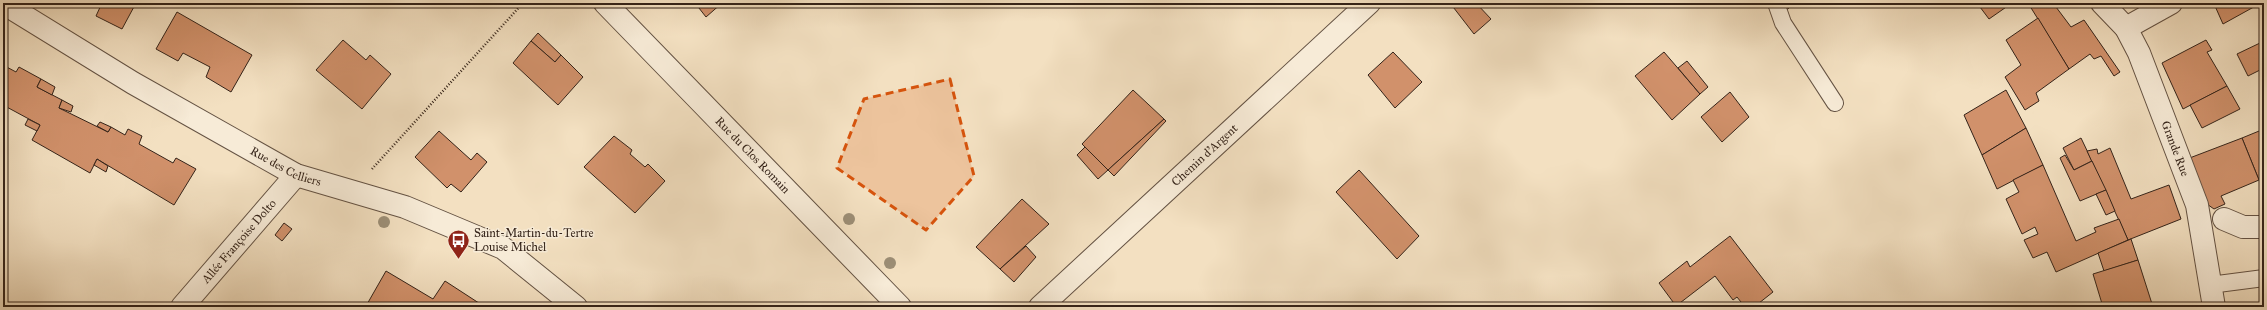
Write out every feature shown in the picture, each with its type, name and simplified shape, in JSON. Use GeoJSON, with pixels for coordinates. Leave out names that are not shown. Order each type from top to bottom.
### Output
{"type":"FeatureCollection","features":[{"type":"Feature","properties":{"kind":"street","name":"Rue des Celliers"},"geometry":{"type":"LineString","coordinates":[[4,3],[133,83],[296,175],[353,190],[405,207],[503,248],[576,307]]}},
{"type":"Feature","properties":{"kind":"street","name":"Rue du Clos Romain"},"geometry":{"type":"LineString","coordinates":[[605,3],[900,307]]}},
{"type":"Feature","properties":{"kind":"street","name":"Chemin d'Argent"},"geometry":{"type":"LineString","coordinates":[[1040,307],[1369,3]]}},
{"type":"Feature","properties":{"kind":"street","name":"Grande Rue"},"geometry":{"type":"LineString","coordinates":[[2102,3],[2126,28],[2139,53],[2198,205],[2214,307]]}},
{"type":"Feature","properties":{"kind":"street"},"geometry":{"type":"LineString","coordinates":[[2126,28],[2171,3]]}},
{"type":"Feature","properties":{"kind":"street","name":"Allée Françoise Dolto"},"geometry":{"type":"LineString","coordinates":[[182,307],[296,175]]}},
{"type":"Feature","properties":{"kind":"street"},"geometry":{"type":"LineString","coordinates":[[2224,219],[2243,227],[2264,227]]}},
{"type":"Feature","properties":{"kind":"lane"},"geometry":{"type":"LineString","coordinates":[[1776,3],[1784,22],[1835,103]]}},
{"type":"Feature","properties":{"kind":"lane"},"geometry":{"type":"LineString","coordinates":[[2210,285],[2264,278]]}},
{"type":"Feature","properties":{"kind":"path"},"geometry":{"type":"LineString","coordinates":[[353,190],[523,3]]}},
{"type":"Feature","properties":{"kind":"highlighted area"},"geometry":{"type":"Polygon","coordinates":[[[950,79],[974,176],[926,230],[837,168],[864,99],[950,79]]]}},
{"type":"Feature","properties":{"kind":"building"},"geometry":{"type":"Polygon","coordinates":[[[102,3],[136,3],[122,29],[96,16],[102,3]]]}},
{"type":"Feature","properties":{"kind":"building"},"geometry":{"type":"Polygon","coordinates":[[[695,3],[722,3],[706,17],[695,3]]]}},
{"type":"Feature","properties":{"kind":"building"},"geometry":{"type":"Polygon","coordinates":[[[1450,3],[1476,3],[1491,19],[1474,34],[1450,3]]]}},
{"type":"Feature","properties":{"kind":"building"},"geometry":{"type":"Polygon","coordinates":[[[1780,3],[1795,3],[1784,12],[1780,3]]]}},
{"type":"Feature","properties":{"kind":"building"},"geometry":{"type":"Polygon","coordinates":[[[1977,3],[2012,3],[1989,19],[1977,3]]]}},
{"type":"Feature","properties":{"kind":"building"},"geometry":{"type":"Polygon","coordinates":[[[2028,3],[2053,3],[2071,27],[2084,20],[2120,72],[2114,76],[2101,56],[2094,59],[2090,54],[2069,69],[2028,3]]]}},
{"type":"Feature","properties":{"kind":"building"},"geometry":{"type":"Polygon","coordinates":[[[2221,3],[2261,3],[2223,24],[2215,6],[2221,3]]]}},
{"type":"Feature","properties":{"kind":"building"},"geometry":{"type":"Polygon","coordinates":[[[177,12],[252,55],[231,92],[206,77],[210,67],[183,53],[178,61],[156,49],[177,12]]]}},
{"type":"Feature","properties":{"kind":"building"},"geometry":{"type":"Polygon","coordinates":[[[2038,18],[2069,69],[2036,93],[2039,101],[2025,110],[2005,77],[2021,65],[2006,40],[2038,18]]]}},
{"type":"Feature","properties":{"kind":"building"},"geometry":{"type":"Polygon","coordinates":[[[538,33],[561,55],[555,62],[531,41],[538,33]]]}},
{"type":"Feature","properties":{"kind":"building"},"geometry":{"type":"Polygon","coordinates":[[[343,40],[366,60],[370,55],[391,74],[362,109],[316,70],[343,40]]]}},
{"type":"Feature","properties":{"kind":"building"},"geometry":{"type":"Polygon","coordinates":[[[2206,40],[2212,50],[2207,52],[2227,86],[2183,109],[2162,63],[2206,40]]]}},
{"type":"Feature","properties":{"kind":"building"},"geometry":{"type":"Polygon","coordinates":[[[531,41],[555,62],[561,55],[583,77],[558,105],[513,63],[531,41]]]}},
{"type":"Feature","properties":{"kind":"building"},"geometry":{"type":"Polygon","coordinates":[[[2260,43],[2264,51],[2264,68],[2248,76],[2237,54],[2260,43]]]}},
{"type":"Feature","properties":{"kind":"building"},"geometry":{"type":"Polygon","coordinates":[[[1393,52],[1422,82],[1395,108],[1368,75],[1393,52]]]}},
{"type":"Feature","properties":{"kind":"building"},"geometry":{"type":"Polygon","coordinates":[[[1664,52],[1700,94],[1672,120],[1635,76],[1664,52]]]}},
{"type":"Feature","properties":{"kind":"building"},"geometry":{"type":"Polygon","coordinates":[[[1687,61],[1708,87],[1700,94],[1678,68],[1687,61]]]}},
{"type":"Feature","properties":{"kind":"building"},"geometry":{"type":"Polygon","coordinates":[[[3,65],[16,72],[19,67],[41,79],[37,87],[62,100],[59,108],[108,132],[111,127],[125,135],[128,129],[142,136],[139,144],[173,163],[176,158],[196,169],[174,205],[97,159],[90,173],[32,140],[40,125],[3,105],[3,65]]]}},
{"type":"Feature","properties":{"kind":"building"},"geometry":{"type":"Polygon","coordinates":[[[41,79],[55,87],[52,95],[37,87],[41,79]]]}},
{"type":"Feature","properties":{"kind":"building"},"geometry":{"type":"Polygon","coordinates":[[[2227,86],[2240,109],[2202,128],[2190,105],[2227,86]]]}},
{"type":"Feature","properties":{"kind":"building"},"geometry":{"type":"Polygon","coordinates":[[[1133,90],[1164,119],[1108,170],[1082,144],[1133,90]]]}},
{"type":"Feature","properties":{"kind":"building"},"geometry":{"type":"Polygon","coordinates":[[[2006,90],[2026,128],[1982,155],[1964,115],[2006,90]]]}},
{"type":"Feature","properties":{"kind":"building"},"geometry":{"type":"Polygon","coordinates":[[[1730,92],[1749,117],[1722,142],[1701,117],[1730,92]]]}},
{"type":"Feature","properties":{"kind":"building"},"geometry":{"type":"Polygon","coordinates":[[[62,100],[73,106],[71,112],[59,108],[62,100]]]}},
{"type":"Feature","properties":{"kind":"building"},"geometry":{"type":"Polygon","coordinates":[[[28,119],[40,125],[37,131],[25,125],[28,119]]]}},
{"type":"Feature","properties":{"kind":"building"},"geometry":{"type":"Polygon","coordinates":[[[1164,119],[1166,121],[1114,176],[1108,170],[1164,119]]]}},
{"type":"Feature","properties":{"kind":"building"},"geometry":{"type":"Polygon","coordinates":[[[100,122],[111,127],[108,132],[97,126],[100,122]]]}},
{"type":"Feature","properties":{"kind":"building"},"geometry":{"type":"Polygon","coordinates":[[[2026,128],[2043,165],[1997,189],[1982,155],[2026,128]]]}},
{"type":"Feature","properties":{"kind":"building"},"geometry":{"type":"Polygon","coordinates":[[[2264,129],[2264,177],[2259,180],[2242,138],[2264,129]]]}},
{"type":"Feature","properties":{"kind":"building"},"geometry":{"type":"Polygon","coordinates":[[[439,131],[471,160],[477,153],[487,162],[461,192],[451,184],[447,188],[415,157],[439,131]]]}},
{"type":"Feature","properties":{"kind":"building"},"geometry":{"type":"Polygon","coordinates":[[[614,136],[632,150],[630,154],[645,167],[648,164],[665,181],[635,213],[584,167],[614,136]]]}},
{"type":"Feature","properties":{"kind":"building"},"geometry":{"type":"Polygon","coordinates":[[[2081,138],[2092,161],[2074,170],[2063,148],[2081,138]]]}},
{"type":"Feature","properties":{"kind":"building"},"geometry":{"type":"Polygon","coordinates":[[[2242,138],[2259,180],[2221,196],[2225,204],[2214,209],[2204,202],[2187,159],[2242,138]]]}},
{"type":"Feature","properties":{"kind":"building"},"geometry":{"type":"Polygon","coordinates":[[[1085,147],[1108,170],[1098,179],[1077,155],[1085,147]]]}},
{"type":"Feature","properties":{"kind":"building"},"geometry":{"type":"Polygon","coordinates":[[[2110,148],[2131,199],[2169,185],[2181,219],[2128,240],[2087,151],[2097,149],[2098,154],[2110,148]]]}},
{"type":"Feature","properties":{"kind":"building"},"geometry":{"type":"Polygon","coordinates":[[[2065,155],[2074,170],[2092,161],[2106,190],[2080,201],[2060,158],[2065,155]]]}},
{"type":"Feature","properties":{"kind":"building"},"geometry":{"type":"Polygon","coordinates":[[[97,159],[108,166],[106,172],[94,165],[97,159]]]}},
{"type":"Feature","properties":{"kind":"building"},"geometry":{"type":"Polygon","coordinates":[[[2043,165],[2076,241],[2096,232],[2094,228],[2119,219],[2128,240],[2056,272],[2047,252],[2033,258],[2024,240],[2038,234],[2035,227],[2022,234],[2006,199],[2019,192],[2013,180],[2043,165]]]}},
{"type":"Feature","properties":{"kind":"building"},"geometry":{"type":"Polygon","coordinates":[[[1359,170],[1419,236],[1397,259],[1336,192],[1359,170]]]}},
{"type":"Feature","properties":{"kind":"building"},"geometry":{"type":"Polygon","coordinates":[[[2106,190],[2115,211],[2106,215],[2096,194],[2106,190]]]}},
{"type":"Feature","properties":{"kind":"building"},"geometry":{"type":"Polygon","coordinates":[[[1022,199],[1049,224],[1000,269],[976,247],[1022,199]]]}},
{"type":"Feature","properties":{"kind":"building"},"geometry":{"type":"Polygon","coordinates":[[[284,223],[292,229],[282,241],[275,235],[284,223]]]}},
{"type":"Feature","properties":{"kind":"building"},"geometry":{"type":"Polygon","coordinates":[[[1730,236],[1773,292],[1754,307],[1745,307],[1737,297],[1733,300],[1715,276],[1676,306],[1659,283],[1687,261],[1690,267],[1730,236]]]}},
{"type":"Feature","properties":{"kind":"building"},"geometry":{"type":"Polygon","coordinates":[[[2131,239],[2138,260],[2104,271],[2098,253],[2131,239]]]}},
{"type":"Feature","properties":{"kind":"building"},"geometry":{"type":"Polygon","coordinates":[[[1026,246],[1036,257],[1014,282],[1000,269],[1026,246]]]}},
{"type":"Feature","properties":{"kind":"building"},"geometry":{"type":"Polygon","coordinates":[[[2138,260],[2153,307],[2103,307],[2093,274],[2138,260]]]}},
{"type":"Feature","properties":{"kind":"building"},"geometry":{"type":"Polygon","coordinates":[[[386,271],[433,299],[445,281],[485,307],[367,307],[366,306],[386,271]]]}},
{"type":"Feature","properties":{"kind":"place","name":"Saint-Martin-du-Tertre Louise Michel"},"geometry":{"type":"Point","coordinates":[459,260]}}]}
